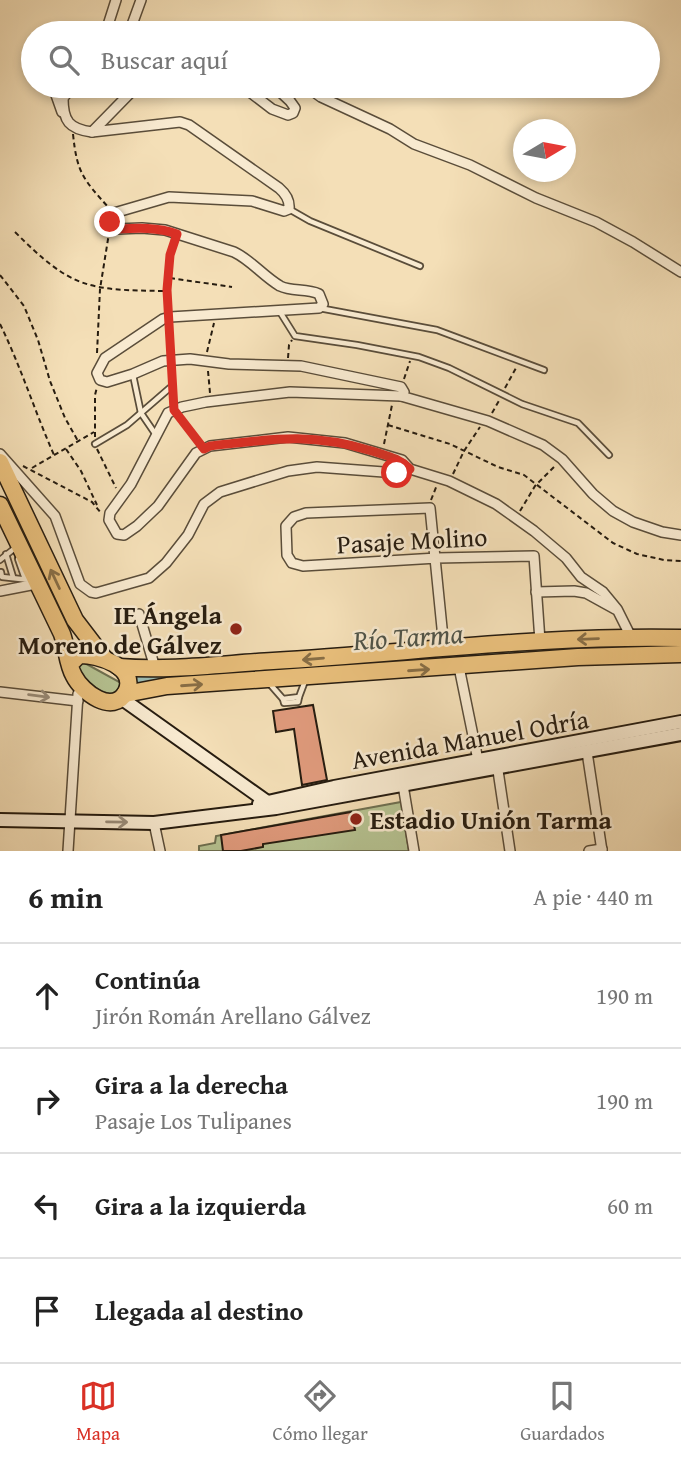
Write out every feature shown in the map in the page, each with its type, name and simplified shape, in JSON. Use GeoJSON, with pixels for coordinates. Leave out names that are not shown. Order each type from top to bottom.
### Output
{"type":"FeatureCollection","features":[{"type":"Feature","properties":{"kind":"highway"},"geometry":{"type":"LineString","coordinates":[[0,462],[75,620],[104,658],[119,667],[127,678],[128,685],[123,696]]}},
{"type":"Feature","properties":{"kind":"highway"},"geometry":{"type":"LineString","coordinates":[[0,505],[13,549],[62,635],[80,694],[106,701],[167,686],[579,657],[681,654]]}},
{"type":"Feature","properties":{"kind":"highway"},"geometry":{"type":"LineString","coordinates":[[119,667],[155,668],[540,641],[681,638]]}},
{"type":"Feature","properties":{"kind":"highway"},"geometry":{"type":"LineString","coordinates":[[70,664],[79,655],[104,658]]}},
{"type":"Feature","properties":{"kind":"main road"},"geometry":{"type":"LineString","coordinates":[[123,696],[272,805]]}},
{"type":"Feature","properties":{"kind":"main road","name":"Avenida Manuel Odría"},"geometry":{"type":"LineString","coordinates":[[587,748],[681,722]]}},
{"type":"Feature","properties":{"kind":"main road","name":"Avenida Manuel Odría"},"geometry":{"type":"LineString","coordinates":[[0,820],[154,822],[240,812],[479,766],[681,734]]}},
{"type":"Feature","properties":{"kind":"main road","name":"Avenida Manuel Odría"},"geometry":{"type":"LineString","coordinates":[[362,787],[403,785],[479,766]]}},
{"type":"Feature","properties":{"kind":"street"},"geometry":{"type":"LineString","coordinates":[[107,21],[116,0]]}},
{"type":"Feature","properties":{"kind":"street"},"geometry":{"type":"LineString","coordinates":[[133,21],[141,0]]}},
{"type":"Feature","properties":{"kind":"street"},"geometry":{"type":"LineString","coordinates":[[56,98],[72,126],[79,130],[92,131],[170,122],[189,125],[279,188],[288,198],[289,209],[284,211],[252,201],[169,197],[112,217],[117,229],[165,230],[243,257],[280,285],[291,290],[319,294],[323,304],[320,309],[170,317],[105,358],[97,373],[100,380],[107,382],[171,359],[207,360],[229,365],[288,365],[399,393],[484,420],[543,445],[562,459],[593,494],[613,511],[643,526],[681,535]]}},
{"type":"Feature","properties":{"kind":"street"},"geometry":{"type":"LineString","coordinates":[[63,98],[65,116]]}},
{"type":"Feature","properties":{"kind":"street"},"geometry":{"type":"LineString","coordinates":[[92,131],[125,98]]}},
{"type":"Feature","properties":{"kind":"street"},"geometry":{"type":"LineString","coordinates":[[258,98],[288,115],[293,113],[295,108],[287,98]]}},
{"type":"Feature","properties":{"kind":"street"},"geometry":{"type":"LineString","coordinates":[[323,98],[390,129],[414,144],[470,165],[536,198],[596,222],[681,272]]}},
{"type":"Feature","properties":{"kind":"street"},"geometry":{"type":"LineString","coordinates":[[399,393],[307,391],[211,401],[174,410],[168,413],[131,484],[110,513],[109,520],[117,534],[124,535],[137,526],[158,506],[190,460],[210,446],[288,437],[345,443],[402,460],[410,469],[445,480],[496,504],[566,558],[581,576],[603,592],[617,609],[631,637]]}},
{"type":"Feature","properties":{"kind":"street"},"geometry":{"type":"LineString","coordinates":[[0,454],[55,516],[80,584],[96,593],[149,578],[166,563],[188,535],[204,504],[220,492],[288,471],[317,467],[397,473],[410,469]]}},
{"type":"Feature","properties":{"kind":"street"},"geometry":{"type":"LineString","coordinates":[[430,508],[444,648]]}},
{"type":"Feature","properties":{"kind":"street","name":"Pasaje Molino"},"geometry":{"type":"LineString","coordinates":[[430,508],[306,513],[294,517],[286,526],[287,555],[292,564],[303,566],[437,558],[534,556],[536,592]]}},
{"type":"Feature","properties":{"kind":"street"},"geometry":{"type":"LineString","coordinates":[[0,591],[32,581]]}},
{"type":"Feature","properties":{"kind":"street"},"geometry":{"type":"LineString","coordinates":[[540,641],[536,592],[586,593],[617,609]]}},
{"type":"Feature","properties":{"kind":"street"},"geometry":{"type":"LineString","coordinates":[[139,614],[155,668]]}},
{"type":"Feature","properties":{"kind":"street"},"geometry":{"type":"LineString","coordinates":[[459,667],[479,766]]}},
{"type":"Feature","properties":{"kind":"street"},"geometry":{"type":"LineString","coordinates":[[0,692],[80,694],[68,851]]}},
{"type":"Feature","properties":{"kind":"street"},"geometry":{"type":"LineString","coordinates":[[587,748],[602,850],[589,851]]}},
{"type":"Feature","properties":{"kind":"street"},"geometry":{"type":"LineString","coordinates":[[497,763],[510,851]]}},
{"type":"Feature","properties":{"kind":"street"},"geometry":{"type":"LineString","coordinates":[[403,785],[414,851]]}},
{"type":"Feature","properties":{"kind":"street"},"geometry":{"type":"LineString","coordinates":[[154,822],[160,851]]}},
{"type":"Feature","properties":{"kind":"lane"},"geometry":{"type":"LineString","coordinates":[[289,209],[420,266]]}},
{"type":"Feature","properties":{"kind":"lane"},"geometry":{"type":"LineString","coordinates":[[320,309],[437,330],[544,370]]}},
{"type":"Feature","properties":{"kind":"lane"},"geometry":{"type":"LineString","coordinates":[[280,312],[295,337],[412,356],[449,368],[522,404],[578,423],[609,455]]}},
{"type":"Feature","properties":{"kind":"lane"},"geometry":{"type":"LineString","coordinates":[[133,374],[141,413],[156,435]]}},
{"type":"Feature","properties":{"kind":"lane"},"geometry":{"type":"LineString","coordinates":[[95,444],[127,425],[172,386]]}},
{"type":"Feature","properties":{"kind":"lane"},"geometry":{"type":"LineString","coordinates":[[0,560],[13,549]]}},
{"type":"Feature","properties":{"kind":"lane"},"geometry":{"type":"LineString","coordinates":[[13,549],[13,577]]}},
{"type":"Feature","properties":{"kind":"lane"},"geometry":{"type":"LineString","coordinates":[[1,572],[2,577],[32,581]]}},
{"type":"Feature","properties":{"kind":"lane"},"geometry":{"type":"LineString","coordinates":[[266,680],[282,699],[299,697],[307,677]]}},
{"type":"Feature","properties":{"kind":"path"},"geometry":{"type":"LineString","coordinates":[[72,126],[76,164],[89,187],[112,217],[100,289],[96,349],[99,366]]}},
{"type":"Feature","properties":{"kind":"path"},"geometry":{"type":"LineString","coordinates":[[15,232],[63,275],[100,289],[167,290]]}},
{"type":"Feature","properties":{"kind":"path"},"geometry":{"type":"LineString","coordinates":[[171,359],[167,290],[170,255],[177,234]]}},
{"type":"Feature","properties":{"kind":"path"},"geometry":{"type":"LineString","coordinates":[[0,275],[24,306],[50,381],[78,441]]}},
{"type":"Feature","properties":{"kind":"path"},"geometry":{"type":"LineString","coordinates":[[169,278],[232,287]]}},
{"type":"Feature","properties":{"kind":"path"},"geometry":{"type":"LineString","coordinates":[[211,401],[207,360],[216,313]]}},
{"type":"Feature","properties":{"kind":"path"},"geometry":{"type":"LineString","coordinates":[[0,324],[54,455]]}},
{"type":"Feature","properties":{"kind":"path"},"geometry":{"type":"LineString","coordinates":[[288,365],[289,345],[295,337]]}},
{"type":"Feature","properties":{"kind":"path"},"geometry":{"type":"LineString","coordinates":[[381,454],[412,356]]}},
{"type":"Feature","properties":{"kind":"path"},"geometry":{"type":"LineString","coordinates":[[100,380],[95,396],[95,444],[121,499]]}},
{"type":"Feature","properties":{"kind":"path"},"geometry":{"type":"LineString","coordinates":[[174,410],[204,449]]}},
{"type":"Feature","properties":{"kind":"path"},"geometry":{"type":"LineString","coordinates":[[430,508],[432,496],[484,420]]}},
{"type":"Feature","properties":{"kind":"path"},"geometry":{"type":"LineString","coordinates":[[388,425],[450,444],[498,467],[524,475],[613,543],[637,554],[681,561]]}},
{"type":"Feature","properties":{"kind":"path"},"geometry":{"type":"LineString","coordinates":[[30,470],[94,431]]}},
{"type":"Feature","properties":{"kind":"path"},"geometry":{"type":"LineString","coordinates":[[65,449],[81,471],[97,507]]}},
{"type":"Feature","properties":{"kind":"path"},"geometry":{"type":"LineString","coordinates":[[516,518],[535,485],[562,459]]}},
{"type":"Feature","properties":{"kind":"path"},"geometry":{"type":"LineString","coordinates":[[20,464],[92,502],[109,520]]}},
{"type":"Feature","properties":{"kind":"green space"},"geometry":{"type":"Polygon","coordinates":[[[81,661],[123,684],[116,694],[99,690],[84,679],[76,670],[81,661]]]}},
{"type":"Feature","properties":{"kind":"green space","name":"Estadio Unión Tarma"},"geometry":{"type":"Polygon","coordinates":[[[401,802],[409,851],[199,851],[199,846],[215,843],[216,836],[401,802]]]}},
{"type":"Feature","properties":{"kind":"building"},"geometry":{"type":"Polygon","coordinates":[[[313,705],[327,780],[302,785],[294,729],[276,732],[273,711],[313,705]]]}},
{"type":"Feature","properties":{"kind":"building"},"geometry":{"type":"Polygon","coordinates":[[[351,812],[355,830],[263,844],[263,847],[241,851],[223,851],[221,835],[351,812]]]}},
{"type":"Feature","properties":{"kind":"waterway","name":"Río Tarma"},"geometry":{"type":"LineString","coordinates":[[385,663],[576,649],[681,646]]}},
{"type":"Feature","properties":{"kind":"waterway","name":"Río Tarma"},"geometry":{"type":"LineString","coordinates":[[139,676],[151,679],[190,677]]}},
{"type":"Feature","properties":{"kind":"place","name":"IE Ángela Moreno de Gálvez"},"geometry":{"type":"Point","coordinates":[236,629]}},
{"type":"Feature","properties":{"kind":"place","name":"Estadio Unión Tarma"},"geometry":{"type":"Point","coordinates":[356,819]}},
{"type":"Feature","properties":{"kind":"route"},"geometry":{"type":"LineString","coordinates":[[110,222],[117,229],[142,228],[177,234],[170,255],[167,290],[174,410],[204,449],[210,446],[288,437],[325,440],[345,443],[402,460],[410,469],[397,473]]}}]}
